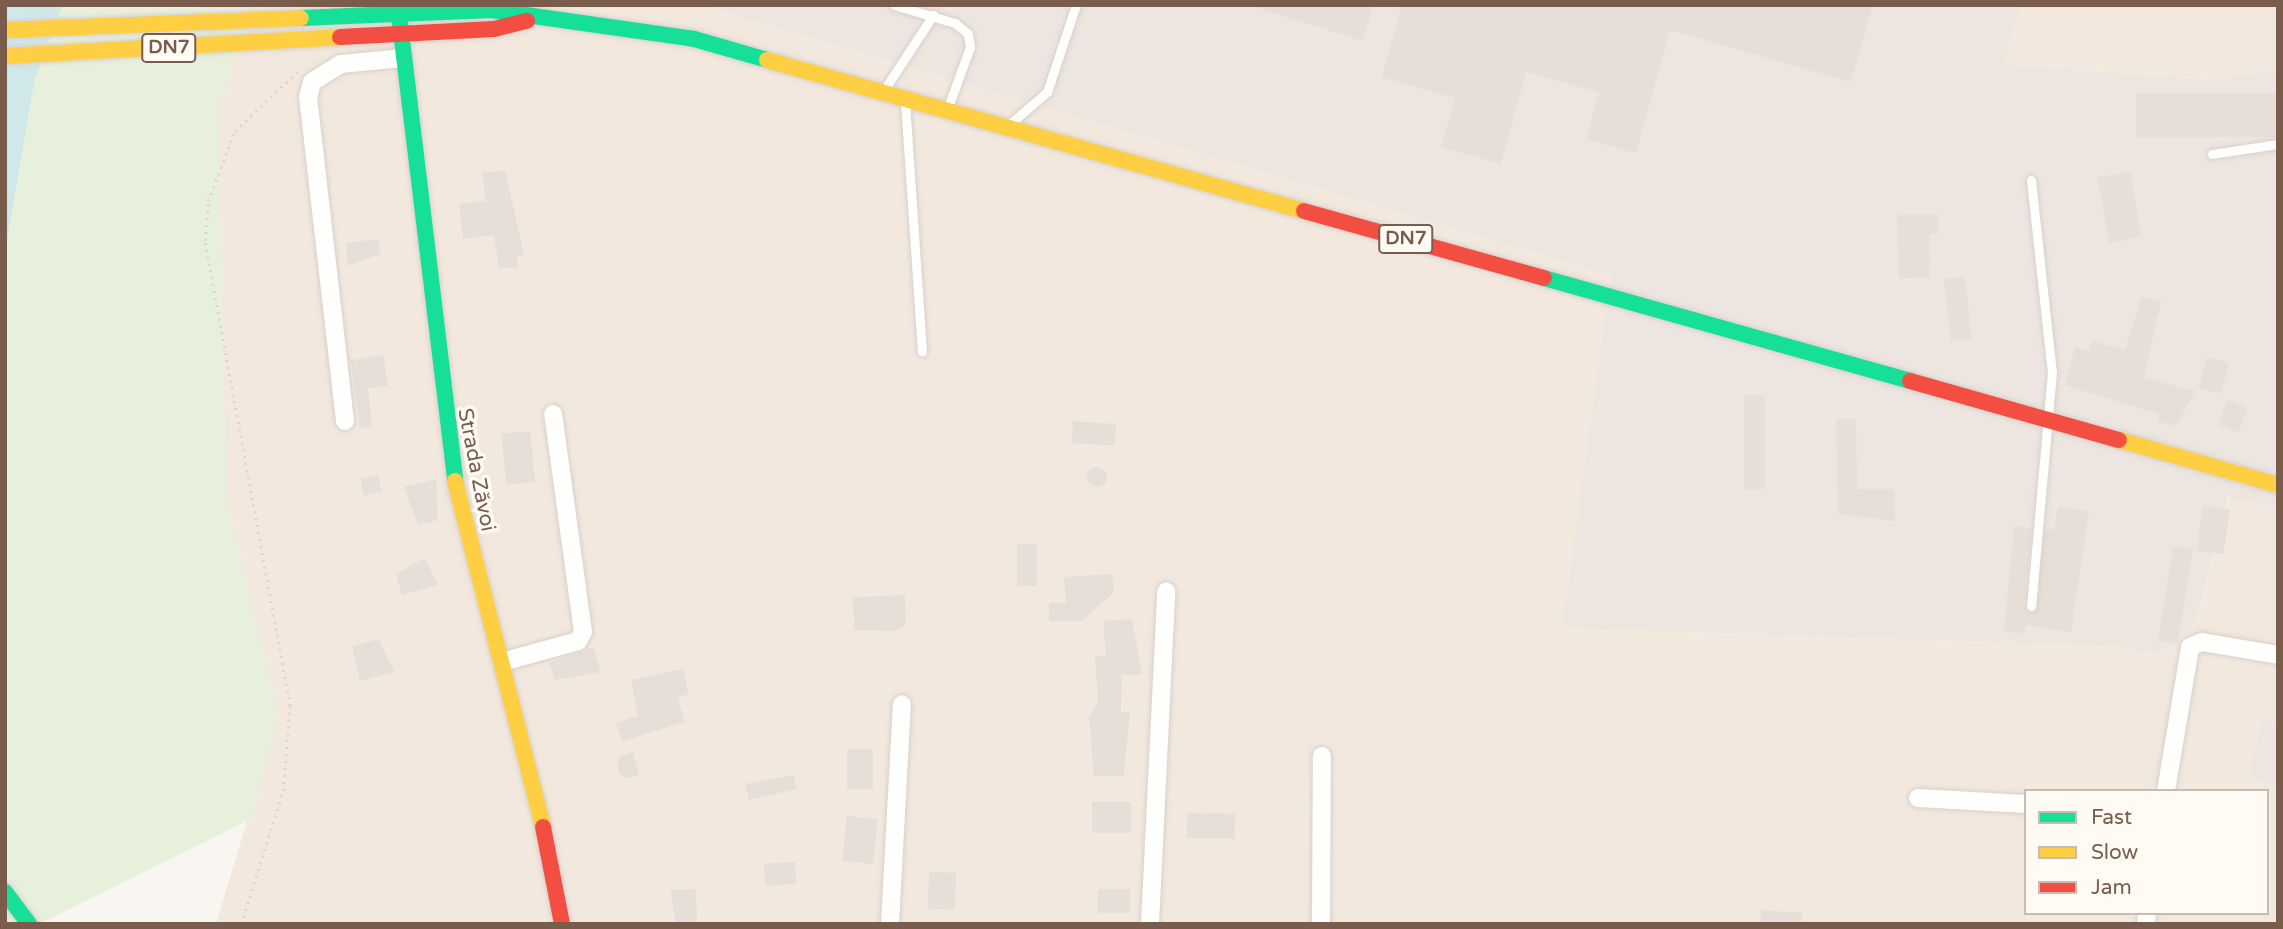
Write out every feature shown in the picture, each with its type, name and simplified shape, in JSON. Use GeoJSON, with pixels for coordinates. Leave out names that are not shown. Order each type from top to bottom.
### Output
{"type":"FeatureCollection","features":[{"type":"Feature","properties":{"kind":"main road","name":"DN7"},"geometry":{"type":"LineString","coordinates":[[5,30],[335,14],[399,15],[468,8],[528,20],[694,39],[2278,485]]}},
{"type":"Feature","properties":{"kind":"main road"},"geometry":{"type":"LineString","coordinates":[[465,31],[468,8]]}},
{"type":"Feature","properties":{"kind":"main road","name":"Strada Zăvoi"},"geometry":{"type":"LineString","coordinates":[[399,15],[447,453],[528,752],[562,924]]}},
{"type":"Feature","properties":{"kind":"main road","name":"DN7"},"geometry":{"type":"LineString","coordinates":[[5,56],[465,31],[528,20]]}},
{"type":"Feature","properties":{"kind":"main road"},"geometry":{"type":"LineString","coordinates":[[5,892],[29,924]]}},
{"type":"Feature","properties":{"kind":"street"},"geometry":{"type":"LineString","coordinates":[[345,421],[308,98],[312,82],[341,64],[402,58]]}},
{"type":"Feature","properties":{"kind":"street"},"geometry":{"type":"LineString","coordinates":[[502,662],[578,641],[583,632],[553,414]]}},
{"type":"Feature","properties":{"kind":"street"},"geometry":{"type":"LineString","coordinates":[[1150,924],[1166,591]]}},
{"type":"Feature","properties":{"kind":"street"},"geometry":{"type":"LineString","coordinates":[[2166,789],[2190,647],[2202,642],[2278,655]]}},
{"type":"Feature","properties":{"kind":"street"},"geometry":{"type":"LineString","coordinates":[[890,924],[902,705]]}},
{"type":"Feature","properties":{"kind":"street"},"geometry":{"type":"LineString","coordinates":[[1321,924],[1322,757]]}},
{"type":"Feature","properties":{"kind":"street"},"geometry":{"type":"LineString","coordinates":[[1919,798],[2024,804]]}},
{"type":"Feature","properties":{"kind":"lane"},"geometry":{"type":"LineString","coordinates":[[894,5],[933,15],[968,34],[970,47],[947,109]]}},
{"type":"Feature","properties":{"kind":"lane"},"geometry":{"type":"LineString","coordinates":[[1007,126],[1047,92],[1076,5]]}},
{"type":"Feature","properties":{"kind":"lane"},"geometry":{"type":"LineString","coordinates":[[883,91],[933,15]]}},
{"type":"Feature","properties":{"kind":"lane"},"geometry":{"type":"LineString","coordinates":[[905,97],[922,351]]}},
{"type":"Feature","properties":{"kind":"lane"},"geometry":{"type":"LineString","coordinates":[[2212,154],[2278,144]]}},
{"type":"Feature","properties":{"kind":"lane"},"geometry":{"type":"LineString","coordinates":[[2031,180],[2052,372],[2051,421],[2031,606]]}},
{"type":"Feature","properties":{"kind":"path"},"geometry":{"type":"LineString","coordinates":[[241,924],[283,791],[290,706],[208,279],[208,201],[235,131],[258,102],[311,61]]}},
{"type":"Feature","properties":{"kind":"shaded area"},"geometry":{"type":"Polygon","coordinates":[[[255,5],[712,7],[1612,275],[1562,628],[2119,646],[2160,655],[2196,621],[2229,497],[2278,508],[2278,724],[2261,721],[2251,780],[2278,785],[2278,924],[216,924],[278,719],[226,498],[218,108],[255,5]]]}},
{"type":"Feature","properties":{"kind":"shaded area"},"geometry":{"type":"Polygon","coordinates":[[[703,5],[2020,5],[2003,64],[2219,81],[2278,68],[2278,508],[2228,497],[2196,621],[2160,655],[2119,646],[1562,628],[1611,275],[703,5]]]}},
{"type":"Feature","properties":{"kind":"shaded area"},"geometry":{"type":"Polygon","coordinates":[[[2020,5],[2278,5],[2278,68],[2219,81],[2002,64],[2020,5]]]}},
{"type":"Feature","properties":{"kind":"shaded area"},"geometry":{"type":"Polygon","coordinates":[[[2261,720],[2278,724],[2278,785],[2250,780],[2261,720]]]}},
{"type":"Feature","properties":{"kind":"green space"},"geometry":{"type":"Polygon","coordinates":[[[63,5],[255,5],[218,108],[226,498],[278,719],[251,819],[39,924],[5,924],[5,253],[35,78],[63,5]]]}},
{"type":"Feature","properties":{"kind":"water"},"geometry":{"type":"Polygon","coordinates":[[[5,5],[63,5],[35,78],[5,253],[5,5]]]}},
{"type":"Feature","properties":{"kind":"building"},"geometry":{"type":"Polygon","coordinates":[[[1249,5],[1373,5],[1363,41],[1249,5]]]}},
{"type":"Feature","properties":{"kind":"building"},"geometry":{"type":"Polygon","coordinates":[[[1402,5],[1873,5],[1851,82],[1670,30],[1636,153],[1586,139],[1599,92],[1526,72],[1501,164],[1441,147],[1455,98],[1382,77],[1402,5]]]}},
{"type":"Feature","properties":{"kind":"building"},"geometry":{"type":"Polygon","coordinates":[[[2136,93],[2278,93],[2278,137],[2136,137],[2136,93]]]}},
{"type":"Feature","properties":{"kind":"building"},"geometry":{"type":"Polygon","coordinates":[[[505,170],[524,255],[517,256],[518,267],[499,269],[494,235],[463,239],[459,204],[486,201],[482,173],[505,170]]]}},
{"type":"Feature","properties":{"kind":"building"},"geometry":{"type":"Polygon","coordinates":[[[2130,172],[2141,237],[2109,243],[2098,178],[2130,172]]]}},
{"type":"Feature","properties":{"kind":"building"},"geometry":{"type":"Polygon","coordinates":[[[1938,214],[1938,234],[1929,234],[1930,277],[1899,278],[1897,215],[1938,214]]]}},
{"type":"Feature","properties":{"kind":"building"},"geometry":{"type":"Polygon","coordinates":[[[379,239],[380,254],[348,266],[346,243],[379,239]]]}},
{"type":"Feature","properties":{"kind":"building"},"geometry":{"type":"Polygon","coordinates":[[[1965,277],[1971,339],[1951,341],[1944,279],[1965,277]]]}},
{"type":"Feature","properties":{"kind":"building"},"geometry":{"type":"Polygon","coordinates":[[[2142,297],[2161,301],[2144,378],[2195,391],[2176,426],[2157,421],[2159,414],[2065,385],[2075,347],[2089,351],[2092,341],[2125,350],[2142,297]]]}},
{"type":"Feature","properties":{"kind":"building"},"geometry":{"type":"Polygon","coordinates":[[[383,355],[388,386],[368,388],[372,426],[360,428],[351,360],[383,355]]]}},
{"type":"Feature","properties":{"kind":"building"},"geometry":{"type":"Polygon","coordinates":[[[2207,357],[2229,363],[2221,394],[2199,388],[2207,357]]]}},
{"type":"Feature","properties":{"kind":"building"},"geometry":{"type":"Polygon","coordinates":[[[1744,395],[1765,395],[1765,489],[1744,489],[1744,395]]]}},
{"type":"Feature","properties":{"kind":"building"},"geometry":{"type":"Polygon","coordinates":[[[2227,400],[2248,408],[2238,432],[2218,424],[2227,400]]]}},
{"type":"Feature","properties":{"kind":"building"},"geometry":{"type":"Polygon","coordinates":[[[1836,419],[1856,419],[1857,489],[1894,489],[1895,521],[1838,514],[1836,419]]]}},
{"type":"Feature","properties":{"kind":"building"},"geometry":{"type":"Polygon","coordinates":[[[1073,421],[1116,424],[1114,446],[1071,443],[1073,421]]]}},
{"type":"Feature","properties":{"kind":"building"},"geometry":{"type":"Polygon","coordinates":[[[530,431],[535,482],[506,485],[501,434],[530,431]]]}},
{"type":"Feature","properties":{"kind":"building"},"geometry":{"type":"Polygon","coordinates":[[[1097,467],[1104,470],[1107,477],[1104,484],[1097,487],[1090,484],[1087,477],[1090,470],[1097,467]]]}},
{"type":"Feature","properties":{"kind":"building"},"geometry":{"type":"Polygon","coordinates":[[[378,475],[382,492],[364,496],[360,479],[378,475]]]}},
{"type":"Feature","properties":{"kind":"building"},"geometry":{"type":"Polygon","coordinates":[[[436,479],[438,520],[418,525],[404,487],[436,479]]]}},
{"type":"Feature","properties":{"kind":"building"},"geometry":{"type":"Polygon","coordinates":[[[2203,506],[2230,510],[2223,554],[2197,551],[2203,506]]]}},
{"type":"Feature","properties":{"kind":"building"},"geometry":{"type":"Polygon","coordinates":[[[2058,507],[2089,511],[2071,632],[2025,625],[2025,633],[2004,632],[2014,526],[2031,528],[2024,606],[2033,613],[2045,529],[2054,530],[2058,507]]]}},
{"type":"Feature","properties":{"kind":"building"},"geometry":{"type":"Polygon","coordinates":[[[1017,544],[1037,544],[1037,586],[1017,586],[1017,544]]]}},
{"type":"Feature","properties":{"kind":"building"},"geometry":{"type":"Polygon","coordinates":[[[2173,546],[2193,549],[2178,644],[2158,641],[2173,546]]]}},
{"type":"Feature","properties":{"kind":"building"},"geometry":{"type":"Polygon","coordinates":[[[425,558],[438,585],[402,595],[396,574],[425,558]]]}},
{"type":"Feature","properties":{"kind":"building"},"geometry":{"type":"Polygon","coordinates":[[[1112,574],[1114,592],[1082,621],[1049,621],[1049,603],[1066,603],[1064,577],[1112,574]]]}},
{"type":"Feature","properties":{"kind":"building"},"geometry":{"type":"Polygon","coordinates":[[[905,595],[906,625],[896,631],[854,630],[853,597],[905,595]]]}},
{"type":"Feature","properties":{"kind":"building"},"geometry":{"type":"Polygon","coordinates":[[[1132,619],[1142,674],[1122,675],[1121,712],[1130,712],[1124,776],[1094,776],[1089,717],[1098,701],[1095,656],[1106,656],[1103,621],[1132,619]]]}},
{"type":"Feature","properties":{"kind":"building"},"geometry":{"type":"Polygon","coordinates":[[[379,639],[394,672],[360,681],[352,646],[379,639]]]}},
{"type":"Feature","properties":{"kind":"building"},"geometry":{"type":"Polygon","coordinates":[[[593,648],[601,672],[555,680],[549,663],[593,648]]]}},
{"type":"Feature","properties":{"kind":"building"},"geometry":{"type":"Polygon","coordinates":[[[683,669],[689,694],[678,697],[685,722],[622,741],[616,723],[638,716],[631,680],[683,669]]]}},
{"type":"Feature","properties":{"kind":"building"},"geometry":{"type":"Polygon","coordinates":[[[847,749],[873,749],[873,789],[847,789],[847,749]]]}},
{"type":"Feature","properties":{"kind":"building"},"geometry":{"type":"Polygon","coordinates":[[[633,752],[639,775],[626,778],[618,772],[619,756],[633,752]]]}},
{"type":"Feature","properties":{"kind":"building"},"geometry":{"type":"Polygon","coordinates":[[[794,775],[796,789],[749,800],[745,784],[794,775]]]}},
{"type":"Feature","properties":{"kind":"building"},"geometry":{"type":"Polygon","coordinates":[[[1092,802],[1131,802],[1131,833],[1092,833],[1092,802]]]}},
{"type":"Feature","properties":{"kind":"building"},"geometry":{"type":"Polygon","coordinates":[[[1187,813],[1235,814],[1235,839],[1187,838],[1187,813]]]}},
{"type":"Feature","properties":{"kind":"building"},"geometry":{"type":"Polygon","coordinates":[[[847,816],[878,819],[873,864],[842,861],[847,816]]]}},
{"type":"Feature","properties":{"kind":"building"},"geometry":{"type":"Polygon","coordinates":[[[795,862],[796,884],[765,886],[764,864],[795,862]]]}},
{"type":"Feature","properties":{"kind":"building"},"geometry":{"type":"Polygon","coordinates":[[[929,872],[956,873],[955,910],[928,909],[929,872]]]}},
{"type":"Feature","properties":{"kind":"building"},"geometry":{"type":"Polygon","coordinates":[[[696,889],[697,924],[676,924],[670,890],[696,889]]]}},
{"type":"Feature","properties":{"kind":"building"},"geometry":{"type":"Polygon","coordinates":[[[1098,889],[1130,889],[1130,913],[1098,913],[1098,889]]]}},
{"type":"Feature","properties":{"kind":"building"},"geometry":{"type":"Polygon","coordinates":[[[1761,910],[1802,913],[1801,924],[1760,924],[1761,910]]]}},
{"type":"Feature","properties":{"kind":"traffic: fast"},"geometry":{"type":"LineString","coordinates":[[301,18],[491,10],[694,39],[767,60]]}},
{"type":"Feature","properties":{"kind":"traffic: fast"},"geometry":{"type":"LineString","coordinates":[[399,15],[455,481]]}},
{"type":"Feature","properties":{"kind":"traffic: fast"},"geometry":{"type":"LineString","coordinates":[[1544,278],[1910,381]]}},
{"type":"Feature","properties":{"kind":"traffic: fast"},"geometry":{"type":"LineString","coordinates":[[5,892],[29,924]]}},
{"type":"Feature","properties":{"kind":"traffic: slow"},"geometry":{"type":"LineString","coordinates":[[5,30],[301,18]]}},
{"type":"Feature","properties":{"kind":"traffic: slow"},"geometry":{"type":"LineString","coordinates":[[5,56],[340,37]]}},
{"type":"Feature","properties":{"kind":"traffic: slow"},"geometry":{"type":"LineString","coordinates":[[767,60],[1304,211]]}},
{"type":"Feature","properties":{"kind":"traffic: slow"},"geometry":{"type":"LineString","coordinates":[[2119,440],[2278,485]]}},
{"type":"Feature","properties":{"kind":"traffic: slow"},"geometry":{"type":"LineString","coordinates":[[455,481],[543,827]]}},
{"type":"Feature","properties":{"kind":"traffic: jam"},"geometry":{"type":"LineString","coordinates":[[340,37],[494,29],[527,21]]}},
{"type":"Feature","properties":{"kind":"traffic: jam"},"geometry":{"type":"LineString","coordinates":[[1304,211],[1544,278]]}},
{"type":"Feature","properties":{"kind":"traffic: jam"},"geometry":{"type":"LineString","coordinates":[[1910,381],[2119,440]]}},
{"type":"Feature","properties":{"kind":"traffic: jam"},"geometry":{"type":"LineString","coordinates":[[543,827],[562,924]]}}]}
